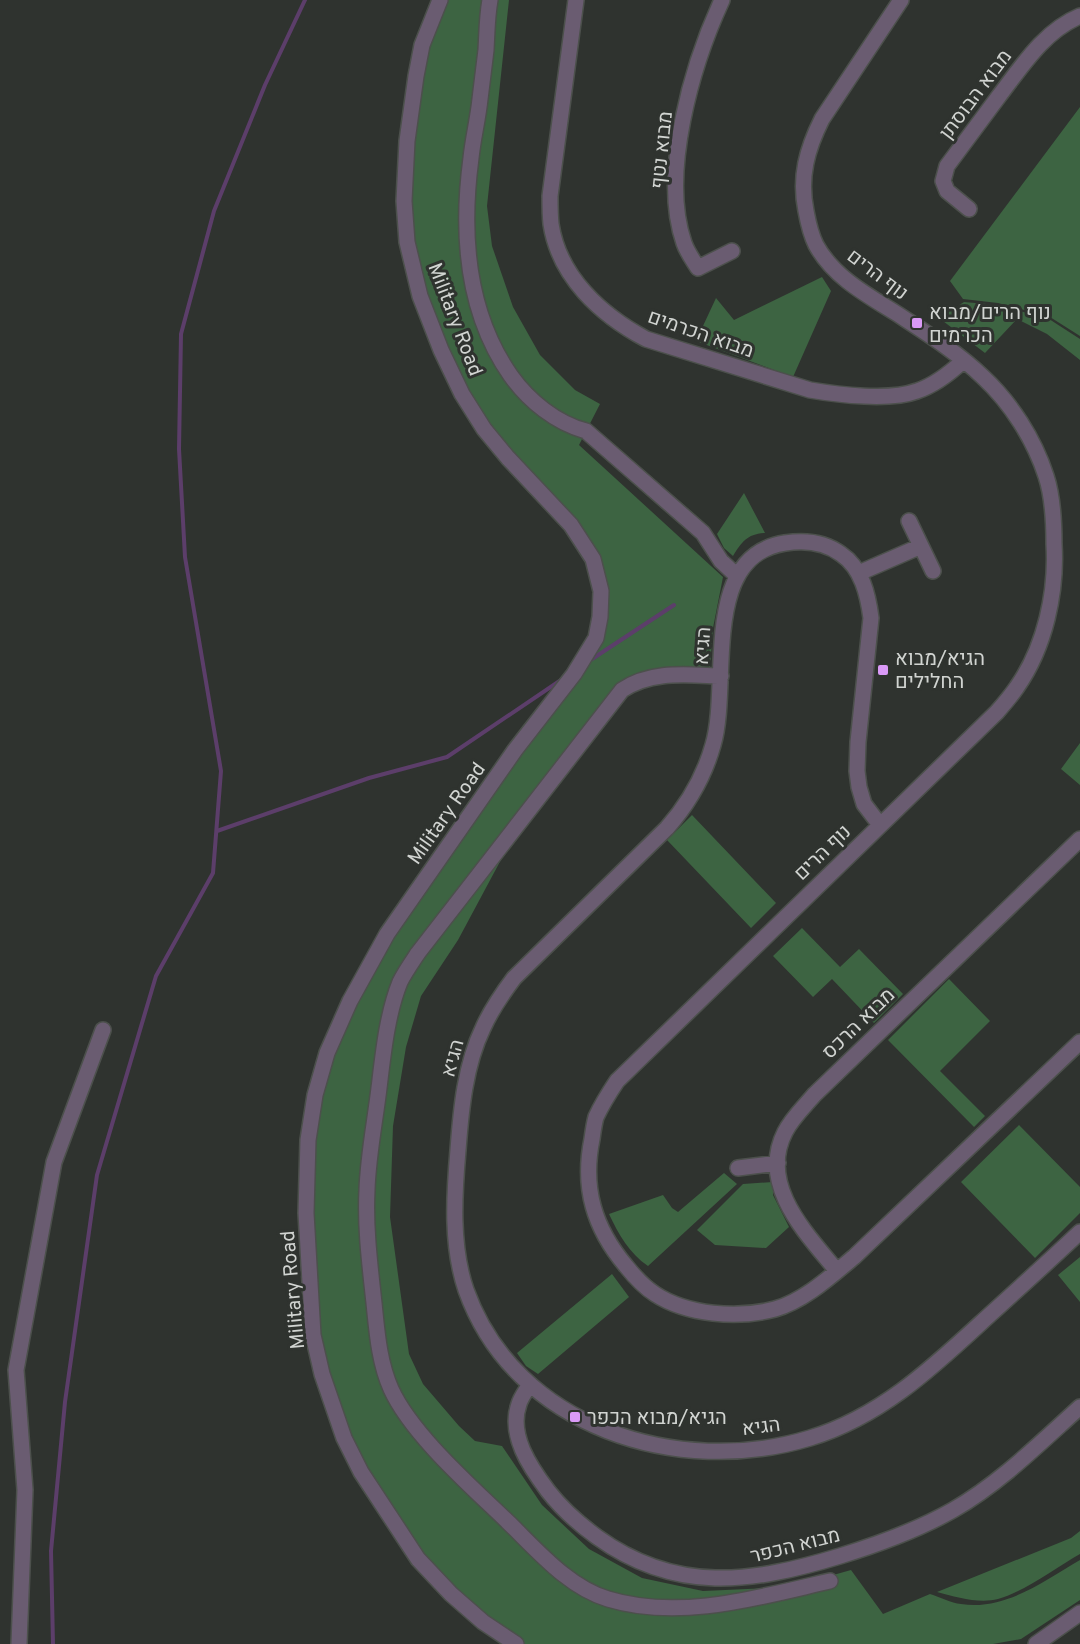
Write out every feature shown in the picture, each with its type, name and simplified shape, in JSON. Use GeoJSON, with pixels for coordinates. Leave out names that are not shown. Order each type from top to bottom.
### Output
{"type":"FeatureCollection","features":[{"type":"Feature","properties":{"kind":"street","name":"Military Road"},"geometry":{"type":"LineString","coordinates":[[440,0],[422,45],[407,141],[404,201],[407,242],[420,296],[441,350],[462,394],[484,429],[571,525],[593,559],[601,591],[600,617],[596,638],[574,674],[516,750],[394,924],[350,1001],[327,1053],[315,1095],[308,1140],[306,1213],[313,1335],[322,1374],[344,1438],[361,1472],[418,1559],[451,1594],[483,1622],[516,1644]]}},
{"type":"Feature","properties":{"kind":"street"},"geometry":{"type":"LineString","coordinates":[[489,0],[478,121],[467,199],[467,249],[477,309],[503,363],[519,387],[544,411],[573,428],[586,431],[703,533],[721,561],[736,575]]}},
{"type":"Feature","properties":{"kind":"street","name":"מבוא הכרמים"},"geometry":{"type":"LineString","coordinates":[[576,0],[553,164],[550,196],[551,224],[566,267],[601,310],[622,326],[646,339],[810,390],[835,394],[895,396],[916,392],[948,375],[963,361]]}},
{"type":"Feature","properties":{"kind":"street","name":"מבוא נטף"},"geometry":{"type":"LineString","coordinates":[[722,0],[707,32],[692,80],[678,157],[676,195],[684,244],[698,268],[732,251]]}},
{"type":"Feature","properties":{"kind":"street","name":"נוף הרים"},"geometry":{"type":"LineString","coordinates":[[901,0],[822,119],[806,156],[803,197],[808,221],[816,245],[836,271],[867,295],[937,340],[984,378],[1024,428],[1046,477],[1054,526],[1053,584],[1041,638],[1018,686],[977,733],[617,1081],[595,1119],[587,1172],[595,1214],[603,1234],[616,1254],[635,1277],[656,1295],[705,1313],[753,1314],[777,1308],[823,1283],[837,1271],[1080,1042]]}},
{"type":"Feature","properties":{"kind":"street","name":"מבוא הבוסתן"},"geometry":{"type":"LineString","coordinates":[[969,209],[947,191],[943,181],[946,166],[1032,54],[1048,37],[1070,20],[1080,16]]}},
{"type":"Feature","properties":{"kind":"street"},"geometry":{"type":"LineString","coordinates":[[909,521],[933,571]]}},
{"type":"Feature","properties":{"kind":"street","name":"הגיא"},"geometry":{"type":"LineString","coordinates":[[880,825],[864,804],[857,771],[871,618],[868,598],[859,573],[843,555],[830,547],[798,541],[765,549],[748,561],[736,575],[729,596],[714,743],[698,786],[682,811],[647,848],[514,978],[486,1022],[472,1060],[461,1115],[455,1185],[455,1225],[459,1263],[475,1312],[495,1345],[514,1369],[530,1384],[557,1406],[603,1430],[633,1440],[666,1447],[709,1451],[748,1450],[804,1440],[847,1424],[903,1390],[936,1364],[1080,1232]]}},
{"type":"Feature","properties":{"kind":"street"},"geometry":{"type":"LineString","coordinates":[[859,573],[921,546]]}},
{"type":"Feature","properties":{"kind":"street"},"geometry":{"type":"LineString","coordinates":[[721,676],[663,675],[634,682],[622,690],[418,953],[400,982],[384,1048],[367,1190],[377,1336],[382,1361],[392,1390],[423,1435],[455,1471],[555,1568],[583,1587],[606,1599],[661,1608],[747,1600],[830,1581]]}},
{"type":"Feature","properties":{"kind":"street","name":"מבוא הרכס"},"geometry":{"type":"LineString","coordinates":[[837,1271],[790,1210],[782,1190],[778,1163],[785,1132],[814,1095],[1080,839]]}},
{"type":"Feature","properties":{"kind":"street"},"geometry":{"type":"LineString","coordinates":[[19,1644],[25,1490],[16,1370],[54,1162],[103,1030]]}},
{"type":"Feature","properties":{"kind":"street"},"geometry":{"type":"LineString","coordinates":[[738,1168],[778,1163]]}},
{"type":"Feature","properties":{"kind":"street","name":"מבוא הכפר"},"geometry":{"type":"LineString","coordinates":[[530,1384],[518,1405],[516,1425],[520,1446],[535,1474],[557,1503],[617,1551],[647,1566],[681,1575],[712,1579],[745,1578],[794,1570],[878,1544],[919,1527],[953,1510],[982,1491],[1013,1467],[1080,1407]]}},
{"type":"Feature","properties":{"kind":"street"},"geometry":{"type":"LineString","coordinates":[[1036,1644],[1080,1613]]}},
{"type":"Feature","properties":{"kind":"green space"},"geometry":{"type":"Polygon","coordinates":[[[444,0],[509,0],[487,206],[492,246],[513,307],[540,355],[575,390],[600,404],[579,445],[723,577],[713,628],[709,680],[649,684],[623,694],[503,856],[458,940],[421,996],[406,1047],[393,1126],[390,1217],[409,1354],[423,1384],[459,1426],[475,1441],[502,1446],[542,1505],[589,1549],[642,1578],[703,1591],[767,1588],[819,1579],[851,1570],[883,1614],[930,1594],[961,1604],[977,1605],[1008,1599],[1038,1585],[1080,1560],[1080,1600],[1021,1639],[993,1644],[521,1644],[485,1619],[420,1557],[347,1437],[316,1334],[311,1140],[330,1054],[390,935],[599,639],[596,557],[511,456],[465,393],[423,295],[408,201],[419,76],[444,0]]]}},
{"type":"Feature","properties":{"kind":"green space"},"geometry":{"type":"Polygon","coordinates":[[[1080,107],[1080,336],[1050,317],[998,303],[963,299],[950,281],[1080,107]]]}},
{"type":"Feature","properties":{"kind":"green space"},"geometry":{"type":"Polygon","coordinates":[[[822,277],[831,291],[793,377],[696,341],[716,298],[734,320],[822,277]]]}},
{"type":"Feature","properties":{"kind":"green space"},"geometry":{"type":"Polygon","coordinates":[[[964,302],[998,305],[1049,319],[1080,339],[1080,360],[1047,334],[1017,319],[985,353],[939,318],[964,302]]]}},
{"type":"Feature","properties":{"kind":"green space"},"geometry":{"type":"Polygon","coordinates":[[[744,493],[765,533],[754,535],[746,540],[733,556],[724,548],[717,534],[744,493]]]}},
{"type":"Feature","properties":{"kind":"green space"},"geometry":{"type":"Polygon","coordinates":[[[1080,743],[1080,785],[1061,769],[1080,743]]]}},
{"type":"Feature","properties":{"kind":"green space"},"geometry":{"type":"Polygon","coordinates":[[[692,815],[776,903],[751,928],[667,840],[692,815]]]}},
{"type":"Feature","properties":{"kind":"green space"},"geometry":{"type":"Polygon","coordinates":[[[802,928],[840,967],[859,949],[903,994],[874,1023],[832,979],[813,997],[773,956],[802,928]]]}},
{"type":"Feature","properties":{"kind":"green space"},"geometry":{"type":"Polygon","coordinates":[[[949,979],[990,1021],[940,1071],[985,1116],[974,1127],[888,1040],[949,979]]]}},
{"type":"Feature","properties":{"kind":"green space"},"geometry":{"type":"Polygon","coordinates":[[[1019,1125],[1080,1187],[1080,1213],[1035,1258],[961,1182],[1019,1125]]]}},
{"type":"Feature","properties":{"kind":"green space"},"geometry":{"type":"Polygon","coordinates":[[[724,1173],[737,1184],[648,1266],[625,1243],[609,1214],[663,1195],[672,1208],[678,1212],[724,1173]]]}},
{"type":"Feature","properties":{"kind":"green space"},"geometry":{"type":"Polygon","coordinates":[[[773,1182],[773,1195],[789,1227],[766,1248],[715,1245],[697,1230],[743,1184],[773,1182]]]}},
{"type":"Feature","properties":{"kind":"green space"},"geometry":{"type":"Polygon","coordinates":[[[1080,1257],[1080,1302],[1058,1275],[1080,1257]]]}},
{"type":"Feature","properties":{"kind":"green space"},"geometry":{"type":"Polygon","coordinates":[[[612,1274],[629,1297],[538,1374],[526,1366],[517,1353],[612,1274]]]}},
{"type":"Feature","properties":{"kind":"green space"},"geometry":{"type":"Polygon","coordinates":[[[1080,1531],[1080,1554],[1028,1586],[1007,1596],[991,1600],[975,1600],[937,1592],[1071,1538],[1080,1531]]]}},
{"type":"Feature","properties":{"kind":"waterway"},"geometry":{"type":"LineString","coordinates":[[53,1644],[51,1551],[65,1402],[97,1175],[156,976],[213,873],[221,771],[185,557],[179,449],[181,334],[214,211],[265,85],[305,0]]}},
{"type":"Feature","properties":{"kind":"waterway"},"geometry":{"type":"LineString","coordinates":[[589,661],[674,605]]}},
{"type":"Feature","properties":{"kind":"waterway"},"geometry":{"type":"LineString","coordinates":[[217,831],[369,778],[447,757],[561,680]]}},
{"type":"Feature","properties":{"kind":"place","name":"נוף הרים/מבוא הכרמים"},"geometry":{"type":"Point","coordinates":[917,323]}},
{"type":"Feature","properties":{"kind":"place","name":"הגיא/מבוא החלילים"},"geometry":{"type":"Point","coordinates":[883,670]}},
{"type":"Feature","properties":{"kind":"place","name":"הגיא/מבוא הכפר"},"geometry":{"type":"Point","coordinates":[575,1417]}}]}
